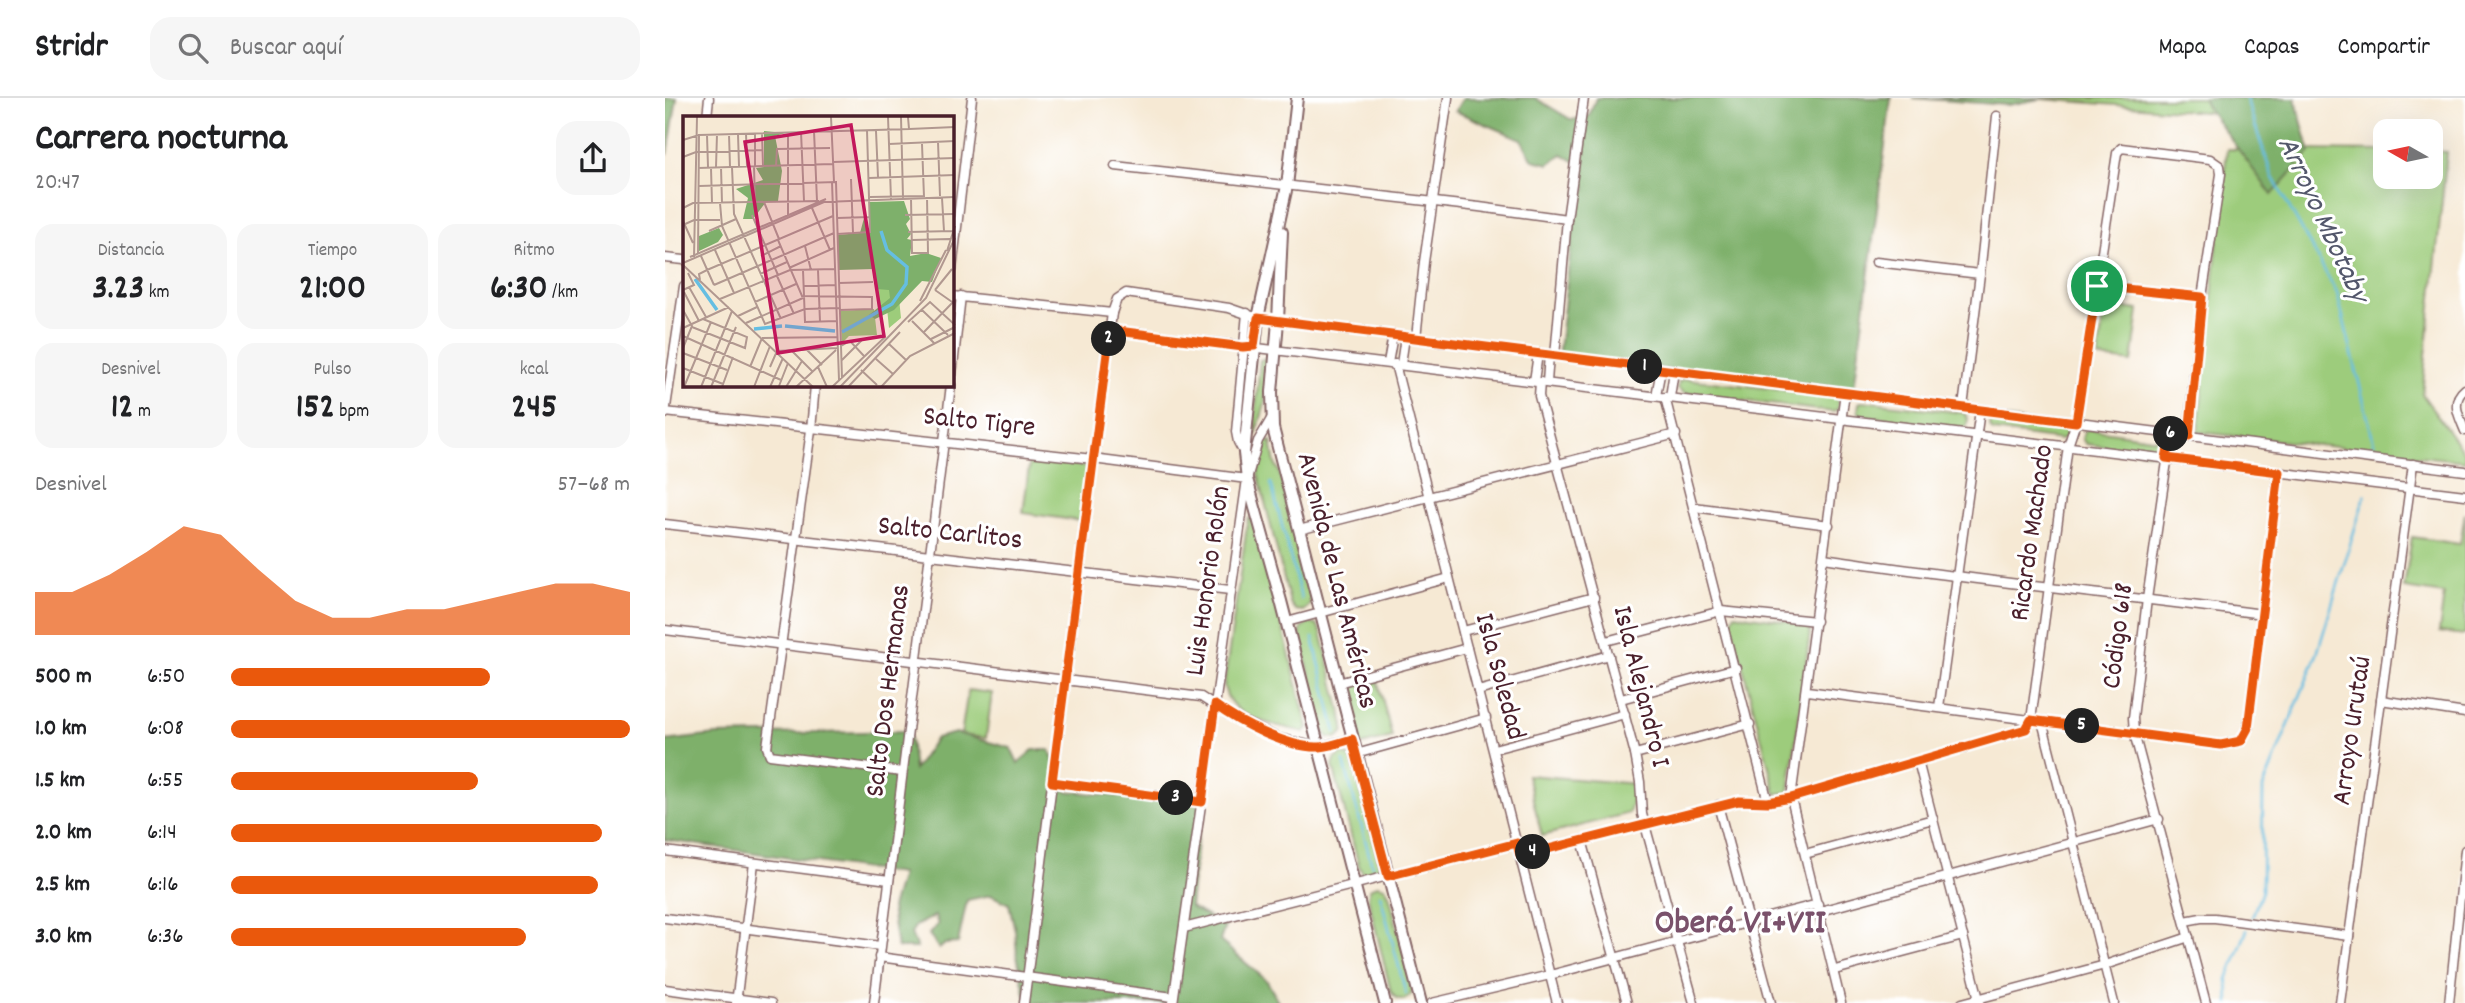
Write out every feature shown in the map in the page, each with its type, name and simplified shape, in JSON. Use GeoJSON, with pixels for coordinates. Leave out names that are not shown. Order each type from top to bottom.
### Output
{"type":"FeatureCollection","features":[{"type":"Feature","properties":{"kind":"main road","name":"Avenida de Las Américas"},"geometry":{"type":"LineString","coordinates":[[1297,98],[1284,204],[1252,316],[1248,347],[1244,453],[1247,480],[1287,622],[1385,1003]]}},
{"type":"Feature","properties":{"kind":"main road","name":"Avenida de Las Américas"},"geometry":{"type":"LineString","coordinates":[[1284,204],[1271,419],[1421,1003]]}},
{"type":"Feature","properties":{"kind":"street"},"geometry":{"type":"LineString","coordinates":[[706,116],[709,98]]}},
{"type":"Feature","properties":{"kind":"street"},"geometry":{"type":"LineString","coordinates":[[954,253],[972,98]]}},
{"type":"Feature","properties":{"kind":"street"},"geometry":{"type":"LineString","coordinates":[[1416,338],[1448,98]]}},
{"type":"Feature","properties":{"kind":"street"},"geometry":{"type":"LineString","coordinates":[[1540,382],[1552,355],[1584,98]]}},
{"type":"Feature","properties":{"kind":"street"},"geometry":{"type":"LineString","coordinates":[[1963,407],[1997,116]]}},
{"type":"Feature","properties":{"kind":"street","name":"Ricardo Machado"},"geometry":{"type":"LineString","coordinates":[[2031,720],[2068,446],[2076,422],[2117,153],[2121,148],[2210,159],[2220,166],[2202,297]]}},
{"type":"Feature","properties":{"kind":"street"},"geometry":{"type":"LineString","coordinates":[[1115,166],[1433,201],[1568,224]]}},
{"type":"Feature","properties":{"kind":"street"},"geometry":{"type":"LineString","coordinates":[[665,258],[683,260]]}},
{"type":"Feature","properties":{"kind":"street"},"geometry":{"type":"LineString","coordinates":[[1876,262],[1980,274]]}},
{"type":"Feature","properties":{"kind":"street"},"geometry":{"type":"LineString","coordinates":[[2097,286],[2202,297],[2189,436]]}},
{"type":"Feature","properties":{"kind":"street"},"geometry":{"type":"LineString","coordinates":[[665,413],[683,293]]}},
{"type":"Feature","properties":{"kind":"street"},"geometry":{"type":"LineString","coordinates":[[1024,1003],[1112,313],[1117,299],[1126,293],[1229,308],[1278,321],[2465,471]]}},
{"type":"Feature","properties":{"kind":"street"},"geometry":{"type":"LineString","coordinates":[[954,343],[957,296],[1112,313]]}},
{"type":"Feature","properties":{"kind":"street"},"geometry":{"type":"LineString","coordinates":[[1110,330],[2465,495]]}},
{"type":"Feature","properties":{"kind":"street"},"geometry":{"type":"LineString","coordinates":[[1393,335],[1394,364]]}},
{"type":"Feature","properties":{"kind":"street"},"geometry":{"type":"LineString","coordinates":[[1394,364],[1405,337]]}},
{"type":"Feature","properties":{"kind":"street"},"geometry":{"type":"LineString","coordinates":[[1538,354],[1540,382]]}},
{"type":"Feature","properties":{"kind":"street","name":"Isla Soledad"},"geometry":{"type":"LineString","coordinates":[[1394,364],[1557,1003]]}},
{"type":"Feature","properties":{"kind":"street"},"geometry":{"type":"LineString","coordinates":[[1661,369],[1664,397],[1695,507],[1768,802]]}},
{"type":"Feature","properties":{"kind":"street"},"geometry":{"type":"LineString","coordinates":[[1664,397],[1674,371]]}},
{"type":"Feature","properties":{"kind":"street","name":"Isla Alejandro I"},"geometry":{"type":"LineString","coordinates":[[1540,382],[1539,396],[1625,714],[1640,782],[1642,814],[1692,1002]]}},
{"type":"Feature","properties":{"kind":"street"},"geometry":{"type":"LineString","coordinates":[[815,387],[767,747],[770,755],[902,772]]}},
{"type":"Feature","properties":{"kind":"street","name":"Salto Dos Hermanas"},"geometry":{"type":"LineString","coordinates":[[874,1003],[951,387]]}},
{"type":"Feature","properties":{"kind":"street"},"geometry":{"type":"LineString","coordinates":[[2465,389],[2460,392],[2456,402],[2465,431]]}},
{"type":"Feature","properties":{"kind":"street"},"geometry":{"type":"LineString","coordinates":[[1841,1003],[1791,798],[1845,392]]}},
{"type":"Feature","properties":{"kind":"street"},"geometry":{"type":"LineString","coordinates":[[1939,708],[1980,410]]}},
{"type":"Feature","properties":{"kind":"street","name":"Salto Tigre"},"geometry":{"type":"LineString","coordinates":[[665,413],[1093,459],[1247,480]]}},
{"type":"Feature","properties":{"kind":"street","name":"Luis Honorio Rolón"},"geometry":{"type":"LineString","coordinates":[[1173,1000],[1247,480],[1264,427],[1271,419]]}},
{"type":"Feature","properties":{"kind":"street"},"geometry":{"type":"LineString","coordinates":[[1299,530],[1676,434]]}},
{"type":"Feature","properties":{"kind":"street","name":"Código 618"},"geometry":{"type":"LineString","coordinates":[[2171,434],[2133,719],[2134,733],[2206,1003]]}},
{"type":"Feature","properties":{"kind":"street"},"geometry":{"type":"LineString","coordinates":[[1244,453],[1251,465]]}},
{"type":"Feature","properties":{"kind":"street","name":"Arroyo Urutaú"},"geometry":{"type":"LineString","coordinates":[[2340,1003],[2413,464]]}},
{"type":"Feature","properties":{"kind":"street"},"geometry":{"type":"LineString","coordinates":[[1807,691],[2221,745],[2241,741],[2248,728],[2279,472]]}},
{"type":"Feature","properties":{"kind":"street"},"geometry":{"type":"LineString","coordinates":[[1695,507],[1829,525]]}},
{"type":"Feature","properties":{"kind":"street","name":"Salto Carlitos"},"geometry":{"type":"LineString","coordinates":[[665,524],[1230,590]]}},
{"type":"Feature","properties":{"kind":"street"},"geometry":{"type":"LineString","coordinates":[[1824,558],[1956,578],[2048,586],[2262,614]]}},
{"type":"Feature","properties":{"kind":"street"},"geometry":{"type":"LineString","coordinates":[[1287,622],[1449,578]]}},
{"type":"Feature","properties":{"kind":"street"},"geometry":{"type":"LineString","coordinates":[[1463,631],[1594,597]]}},
{"type":"Feature","properties":{"kind":"street"},"geometry":{"type":"LineString","coordinates":[[1606,641],[1721,611],[1816,621]]}},
{"type":"Feature","properties":{"kind":"street"},"geometry":{"type":"LineString","coordinates":[[665,630],[1202,696],[1262,732],[1278,738],[1318,747],[1352,739]]}},
{"type":"Feature","properties":{"kind":"street"},"geometry":{"type":"LineString","coordinates":[[1338,683],[1467,649]]}},
{"type":"Feature","properties":{"kind":"street"},"geometry":{"type":"LineString","coordinates":[[1478,691],[1609,655]]}},
{"type":"Feature","properties":{"kind":"street"},"geometry":{"type":"LineString","coordinates":[[1621,699],[1736,668]]}},
{"type":"Feature","properties":{"kind":"street"},"geometry":{"type":"LineString","coordinates":[[2381,700],[2465,713]]}},
{"type":"Feature","properties":{"kind":"street"},"geometry":{"type":"LineString","coordinates":[[1494,750],[1625,714]]}},
{"type":"Feature","properties":{"kind":"street"},"geometry":{"type":"LineString","coordinates":[[1356,754],[1486,718]]}},
{"type":"Feature","properties":{"kind":"street"},"geometry":{"type":"LineString","coordinates":[[1520,856],[1718,805],[1791,798],[2026,729],[2031,720]]}},
{"type":"Feature","properties":{"kind":"street"},"geometry":{"type":"LineString","coordinates":[[2042,721],[2114,1003]]}},
{"type":"Feature","properties":{"kind":"street"},"geometry":{"type":"LineString","coordinates":[[1635,754],[1750,724]]}},
{"type":"Feature","properties":{"kind":"street"},"geometry":{"type":"LineString","coordinates":[[1918,761],[1979,1001]]}},
{"type":"Feature","properties":{"kind":"street"},"geometry":{"type":"LineString","coordinates":[[1052,782],[1202,802]]}},
{"type":"Feature","properties":{"kind":"street"},"geometry":{"type":"LineString","coordinates":[[1718,805],[1771,1003]]}},
{"type":"Feature","properties":{"kind":"street"},"geometry":{"type":"LineString","coordinates":[[1432,1003],[1751,922],[1948,878],[2158,819]]}},
{"type":"Feature","properties":{"kind":"street"},"geometry":{"type":"LineString","coordinates":[[1805,854],[1933,820]]}},
{"type":"Feature","properties":{"kind":"street"},"geometry":{"type":"LineString","coordinates":[[1582,840],[1627,1003]]}},
{"type":"Feature","properties":{"kind":"street"},"geometry":{"type":"LineString","coordinates":[[1184,928],[1517,843]]}},
{"type":"Feature","properties":{"kind":"street"},"geometry":{"type":"LineString","coordinates":[[2449,1003],[2463,891],[2465,850]]}},
{"type":"Feature","properties":{"kind":"street"},"geometry":{"type":"LineString","coordinates":[[665,851],[889,880]]}},
{"type":"Feature","properties":{"kind":"street"},"geometry":{"type":"LineString","coordinates":[[736,1001],[754,863]]}},
{"type":"Feature","properties":{"kind":"street"},"geometry":{"type":"LineString","coordinates":[[665,918],[880,946]]}},
{"type":"Feature","properties":{"kind":"street"},"geometry":{"type":"LineString","coordinates":[[2185,921],[2215,918],[2349,936]]}},
{"type":"Feature","properties":{"kind":"street"},"geometry":{"type":"LineString","coordinates":[[1835,970],[1963,936]]}},
{"type":"Feature","properties":{"kind":"street"},"geometry":{"type":"LineString","coordinates":[[1962,1003],[1979,1001],[2105,965],[2189,937]]}},
{"type":"Feature","properties":{"kind":"street"},"geometry":{"type":"LineString","coordinates":[[879,957],[1173,1000]]}},
{"type":"Feature","properties":{"kind":"street"},"geometry":{"type":"LineString","coordinates":[[665,989],[736,1001],[771,1003]]}},
{"type":"Feature","properties":{"kind":"green space"},"geometry":{"type":"Polygon","coordinates":[[[665,98],[677,98],[668,154],[665,154],[665,98]]]}},
{"type":"Feature","properties":{"kind":"green space"},"geometry":{"type":"Polygon","coordinates":[[[1463,98],[1535,98],[1572,120],[1589,116],[1596,98],[1891,98],[1854,389],[1558,358],[1575,212],[1586,189],[1577,163],[1562,154],[1549,164],[1533,160],[1521,139],[1455,111],[1463,98]]]}},
{"type":"Feature","properties":{"kind":"green space"},"geometry":{"type":"Polygon","coordinates":[[[1912,98],[2045,98],[2008,105],[1912,98]]]}},
{"type":"Feature","properties":{"kind":"green space"},"geometry":{"type":"Polygon","coordinates":[[[2029,98],[2229,98],[2228,114],[2029,98]]]}},
{"type":"Feature","properties":{"kind":"green space"},"geometry":{"type":"Polygon","coordinates":[[[2203,98],[2295,98],[2310,152],[2272,195],[2203,98]]]}},
{"type":"Feature","properties":{"kind":"green space"},"geometry":{"type":"Polygon","coordinates":[[[2227,149],[2373,151],[2373,189],[2443,189],[2443,152],[2447,152],[2422,394],[2465,454],[2465,461],[2198,432],[2227,149]]]}},
{"type":"Feature","properties":{"kind":"green space"},"geometry":{"type":"Polygon","coordinates":[[[2105,305],[2139,310],[2132,362],[2098,358],[2105,305]]]}},
{"type":"Feature","properties":{"kind":"green space"},"geometry":{"type":"Polygon","coordinates":[[[1267,358],[1265,404],[1256,435],[1260,360],[1267,358]]]}},
{"type":"Feature","properties":{"kind":"green space"},"geometry":{"type":"Polygon","coordinates":[[[1687,379],[1834,396],[1838,409],[1833,412],[1684,393],[1678,388],[1679,381],[1687,379]]]}},
{"type":"Feature","properties":{"kind":"green space"},"geometry":{"type":"Polygon","coordinates":[[[1863,401],[1964,413],[1968,418],[1967,426],[1962,429],[1861,415],[1858,411],[1859,403],[1863,401]]]}},
{"type":"Feature","properties":{"kind":"green space"},"geometry":{"type":"Polygon","coordinates":[[[1996,417],[2065,427],[2067,436],[2061,440],[1993,431],[1990,427],[1991,419],[1996,417]]]}},
{"type":"Feature","properties":{"kind":"green space"},"geometry":{"type":"Polygon","coordinates":[[[2088,429],[2158,439],[2159,449],[2153,453],[2086,444],[2082,439],[2088,429]]]}},
{"type":"Feature","properties":{"kind":"green space"},"geometry":{"type":"Polygon","coordinates":[[[1271,441],[1311,598],[1309,606],[1303,611],[1295,610],[1290,603],[1258,474],[1265,442],[1271,441]]]}},
{"type":"Feature","properties":{"kind":"green space"},"geometry":{"type":"Polygon","coordinates":[[[1030,459],[1088,467],[1081,521],[1023,513],[1030,459]]]}},
{"type":"Feature","properties":{"kind":"green space"},"geometry":{"type":"Polygon","coordinates":[[[2465,513],[2465,635],[2439,632],[2444,594],[2404,588],[2412,537],[2460,544],[2465,513]]]}},
{"type":"Feature","properties":{"kind":"green space"},"geometry":{"type":"Polygon","coordinates":[[[1255,518],[1308,728],[1304,732],[1244,714],[1228,697],[1224,685],[1248,519],[1255,518]]]}},
{"type":"Feature","properties":{"kind":"green space"},"geometry":{"type":"Polygon","coordinates":[[[1735,614],[1811,624],[1789,792],[1776,794],[1731,622],[1735,614]]]}},
{"type":"Feature","properties":{"kind":"green space"},"geometry":{"type":"Polygon","coordinates":[[[1309,623],[1317,625],[1321,632],[1344,725],[1343,733],[1336,738],[1328,737],[1323,730],[1300,635],[1302,627],[1309,623]]]}},
{"type":"Feature","properties":{"kind":"green space"},"geometry":{"type":"Polygon","coordinates":[[[1377,678],[1392,737],[1358,746],[1343,687],[1377,678]]]}},
{"type":"Feature","properties":{"kind":"green space"},"geometry":{"type":"Polygon","coordinates":[[[968,690],[992,693],[986,738],[961,735],[968,690]]]}},
{"type":"Feature","properties":{"kind":"green space"},"geometry":{"type":"Polygon","coordinates":[[[909,731],[914,770],[936,738],[956,733],[1011,748],[1018,763],[1033,750],[1050,750],[1065,791],[1201,804],[1190,907],[1225,926],[1220,941],[1267,981],[1279,1003],[1027,1003],[1009,904],[991,895],[967,900],[958,943],[945,944],[939,949],[929,934],[938,924],[935,916],[915,926],[911,934],[917,948],[897,948],[891,908],[901,874],[665,840],[665,741],[716,735],[909,731]]]}},
{"type":"Feature","properties":{"kind":"green space"},"geometry":{"type":"Polygon","coordinates":[[[1342,754],[1349,756],[1353,763],[1380,861],[1378,869],[1371,874],[1363,873],[1359,866],[1333,766],[1335,759],[1342,754]]]}},
{"type":"Feature","properties":{"kind":"green space"},"geometry":{"type":"Polygon","coordinates":[[[1527,775],[1637,784],[1629,813],[1542,836],[1527,775]]]}},
{"type":"Feature","properties":{"kind":"green space"},"geometry":{"type":"Polygon","coordinates":[[[1377,885],[1385,887],[1389,894],[1412,987],[1411,995],[1404,1000],[1396,998],[1391,992],[1368,897],[1370,889],[1377,885]]]}},
{"type":"Feature","properties":{"kind":"waterway","name":"Arroyo Mbotaby"},"geometry":{"type":"LineString","coordinates":[[2246,98],[2272,176],[2337,293],[2374,443]]}},
{"type":"Feature","properties":{"kind":"waterway"},"geometry":{"type":"LineString","coordinates":[[1271,483],[1301,598]]}},
{"type":"Feature","properties":{"kind":"waterway","name":"Arroyo Mbotaby"},"geometry":{"type":"LineString","coordinates":[[2252,917],[2262,891],[2263,788],[2317,654],[2365,495]]}},
{"type":"Feature","properties":{"kind":"waterway"},"geometry":{"type":"LineString","coordinates":[[1313,638],[1336,732]]}},
{"type":"Feature","properties":{"kind":"waterway"},"geometry":{"type":"LineString","coordinates":[[1344,762],[1372,865]]}},
{"type":"Feature","properties":{"kind":"waterway"},"geometry":{"type":"LineString","coordinates":[[1380,894],[1406,994]]}},
{"type":"Feature","properties":{"kind":"waterway","name":"Arroyo Mbotaby"},"geometry":{"type":"LineString","coordinates":[[2229,1003],[2228,979],[2247,930]]}},
{"type":"Feature","properties":{"kind":"district","name":"Oberá VI+VII"},"geometry":{"type":"Point","coordinates":[1740,925]}},
{"type":"Feature","properties":{"kind":"route"},"geometry":{"type":"LineString","coordinates":[[2097,286],[2202,297],[2189,436],[2171,434],[2166,458],[2279,472],[2248,728],[2241,741],[2221,745],[2031,720],[2026,729],[1791,798],[1718,805],[1520,856],[1517,843],[1388,876],[1352,739],[1318,747],[1278,738],[1227,714],[1215,705],[1202,802],[1052,782],[1110,330],[1243,347],[1254,346],[1258,318],[2076,422],[2097,286]]}}]}
